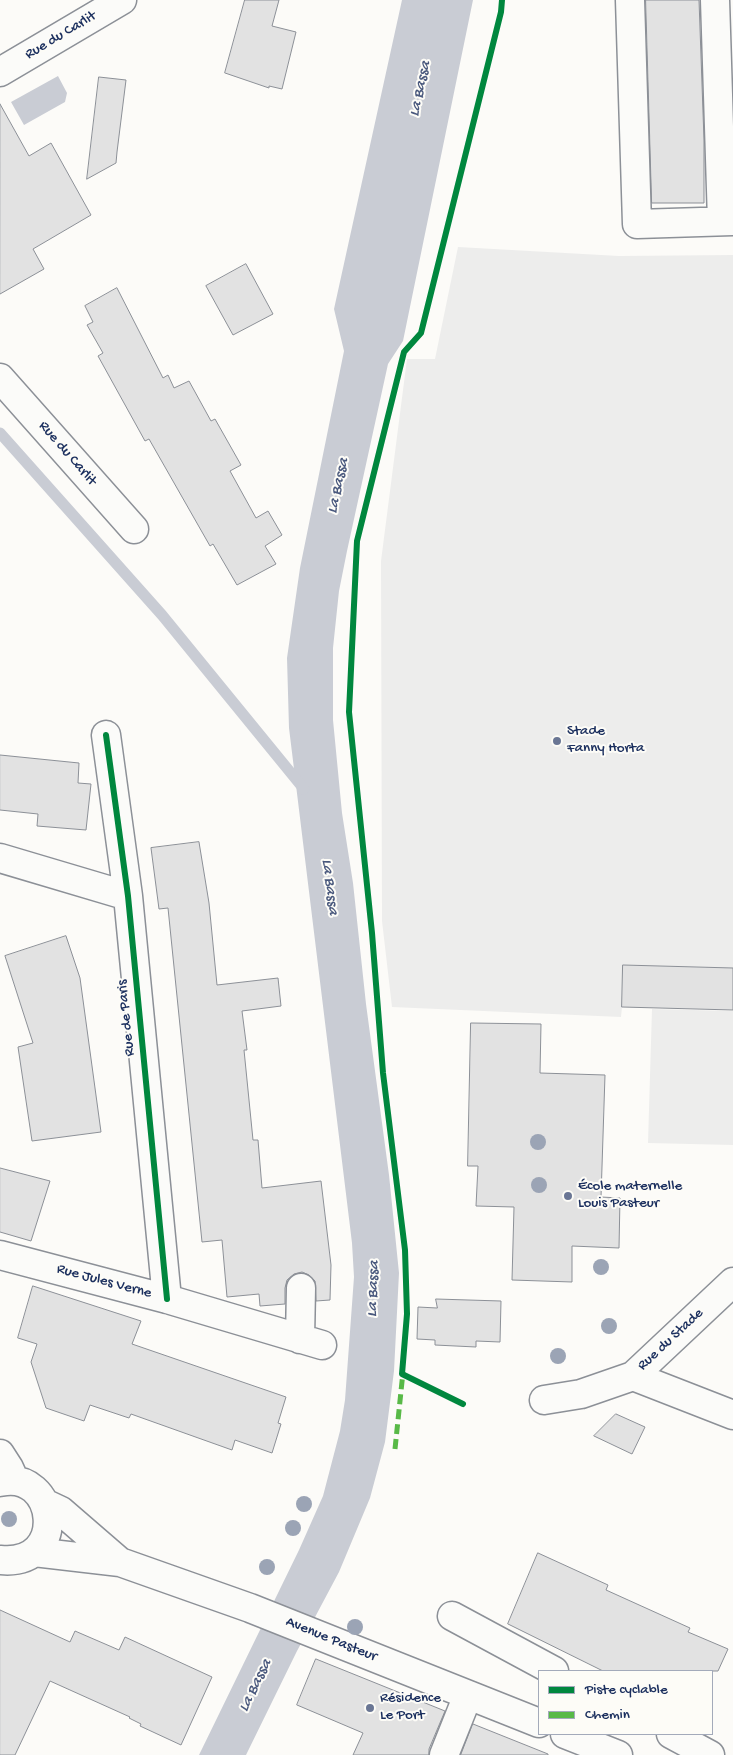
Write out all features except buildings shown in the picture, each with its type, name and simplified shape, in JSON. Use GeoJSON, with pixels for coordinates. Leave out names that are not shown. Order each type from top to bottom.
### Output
{"type":"FeatureCollection","features":[{"type":"Feature","properties":{"kind":"street","name":"Rue du Carlit"},"geometry":{"type":"LineString","coordinates":[[0,72],[122,0]]}},
{"type":"Feature","properties":{"kind":"street"},"geometry":{"type":"LineString","coordinates":[[630,0],[637,224],[727,221],[716,0]]}},
{"type":"Feature","properties":{"kind":"street","name":"Rue du Carlit"},"geometry":{"type":"LineString","coordinates":[[0,378],[134,529]]}},
{"type":"Feature","properties":{"kind":"street","name":"Rue de Paris"},"geometry":{"type":"LineString","coordinates":[[106,735],[128,896],[167,1299]]}},
{"type":"Feature","properties":{"kind":"street"},"geometry":{"type":"LineString","coordinates":[[0,858],[128,896]]}},
{"type":"Feature","properties":{"kind":"street","name":"Rue Jules Verne"},"geometry":{"type":"LineString","coordinates":[[0,1255],[167,1299],[311,1342],[302,1288]]}},
{"type":"Feature","properties":{"kind":"street","name":"Rue du Stade"},"geometry":{"type":"LineString","coordinates":[[544,1400],[582,1394],[633,1376],[733,1282]]}},
{"type":"Feature","properties":{"kind":"street"},"geometry":{"type":"LineString","coordinates":[[633,1376],[733,1415]]}},
{"type":"Feature","properties":{"kind":"street"},"geometry":{"type":"LineString","coordinates":[[0,1454],[10,1468],[8,1482]]}},
{"type":"Feature","properties":{"kind":"street","name":"Avenue Pasteur"},"geometry":{"type":"LineString","coordinates":[[8,1482],[27,1486],[37,1493],[44,1503],[61,1511],[120,1562]]}},
{"type":"Feature","properties":{"kind":"street"},"geometry":{"type":"LineString","coordinates":[[0,1560],[23,1559],[34,1552],[42,1542],[48,1529],[48,1516],[44,1503]]}},
{"type":"Feature","properties":{"kind":"street","name":"Avenue Pasteur"},"geometry":{"type":"LineString","coordinates":[[34,1552],[120,1562],[250,1608],[538,1723]]}},
{"type":"Feature","properties":{"kind":"street"},"geometry":{"type":"LineString","coordinates":[[452,1616],[552,1670]]}},
{"type":"Feature","properties":{"kind":"street"},"geometry":{"type":"LineString","coordinates":[[444,1755],[468,1695]]}},
{"type":"Feature","properties":{"kind":"street"},"geometry":{"type":"LineString","coordinates":[[568,1735],[618,1755]]}},
{"type":"Feature","properties":{"kind":"street"},"geometry":{"type":"LineString","coordinates":[[673,1735],[710,1755]]}},
{"type":"Feature","properties":{"kind":"shaded area","name":"Stade Fanny Horta"},"geometry":{"type":"Polygon","coordinates":[[[458,247],[619,256],[733,255],[733,1010],[622,1007],[621,1017],[392,1007],[382,921],[381,561],[407,359],[435,359],[458,247]]]}},
{"type":"Feature","properties":{"kind":"shaded area"},"geometry":{"type":"Polygon","coordinates":[[[652,1009],[733,1011],[733,1145],[648,1143],[652,1009]]]}},
{"type":"Feature","properties":{"kind":"water","name":"La Bassa"},"geometry":{"type":"Polygon","coordinates":[[[402,0],[473,0],[403,341],[388,364],[347,551],[339,591],[333,648],[333,720],[342,813],[353,883],[366,1004],[389,1175],[399,1273],[394,1371],[385,1442],[370,1498],[339,1572],[297,1651],[246,1755],[199,1755],[299,1550],[323,1496],[340,1431],[345,1400],[354,1277],[352,1243],[289,728],[287,658],[300,568],[344,351],[334,309],[402,0]]]}},
{"type":"Feature","properties":{"kind":"water"},"geometry":{"type":"Polygon","coordinates":[[[58,76],[67,93],[65,102],[24,125],[11,102],[58,76]]]}},
{"type":"Feature","properties":{"kind":"waterway"},"geometry":{"type":"LineString","coordinates":[[0,433],[162,615],[304,789]]}},
{"type":"Feature","properties":{"kind":"marked path"},"geometry":{"type":"LineString","coordinates":[[395,1449],[403,1372]]}},
{"type":"Feature","properties":{"kind":"cycle path"},"geometry":{"type":"LineString","coordinates":[[463,1404],[402,1374],[407,1314],[405,1250],[383,1073],[372,933],[349,712],[357,541],[404,352],[421,333],[501,12],[502,0]]}},
{"type":"Feature","properties":{"kind":"cycle path"},"geometry":{"type":"LineString","coordinates":[[106,735],[128,896],[167,1299]]}},
{"type":"Feature","properties":{"kind":"place","name":"Stade Fanny Horta"},"geometry":{"type":"Point","coordinates":[557,741]}},
{"type":"Feature","properties":{"kind":"place","name":"École maternelle Louis Pasteur"},"geometry":{"type":"Point","coordinates":[568,1196]}},
{"type":"Feature","properties":{"kind":"place","name":"Résidence Le Port"},"geometry":{"type":"Point","coordinates":[370,1708]}}]}
